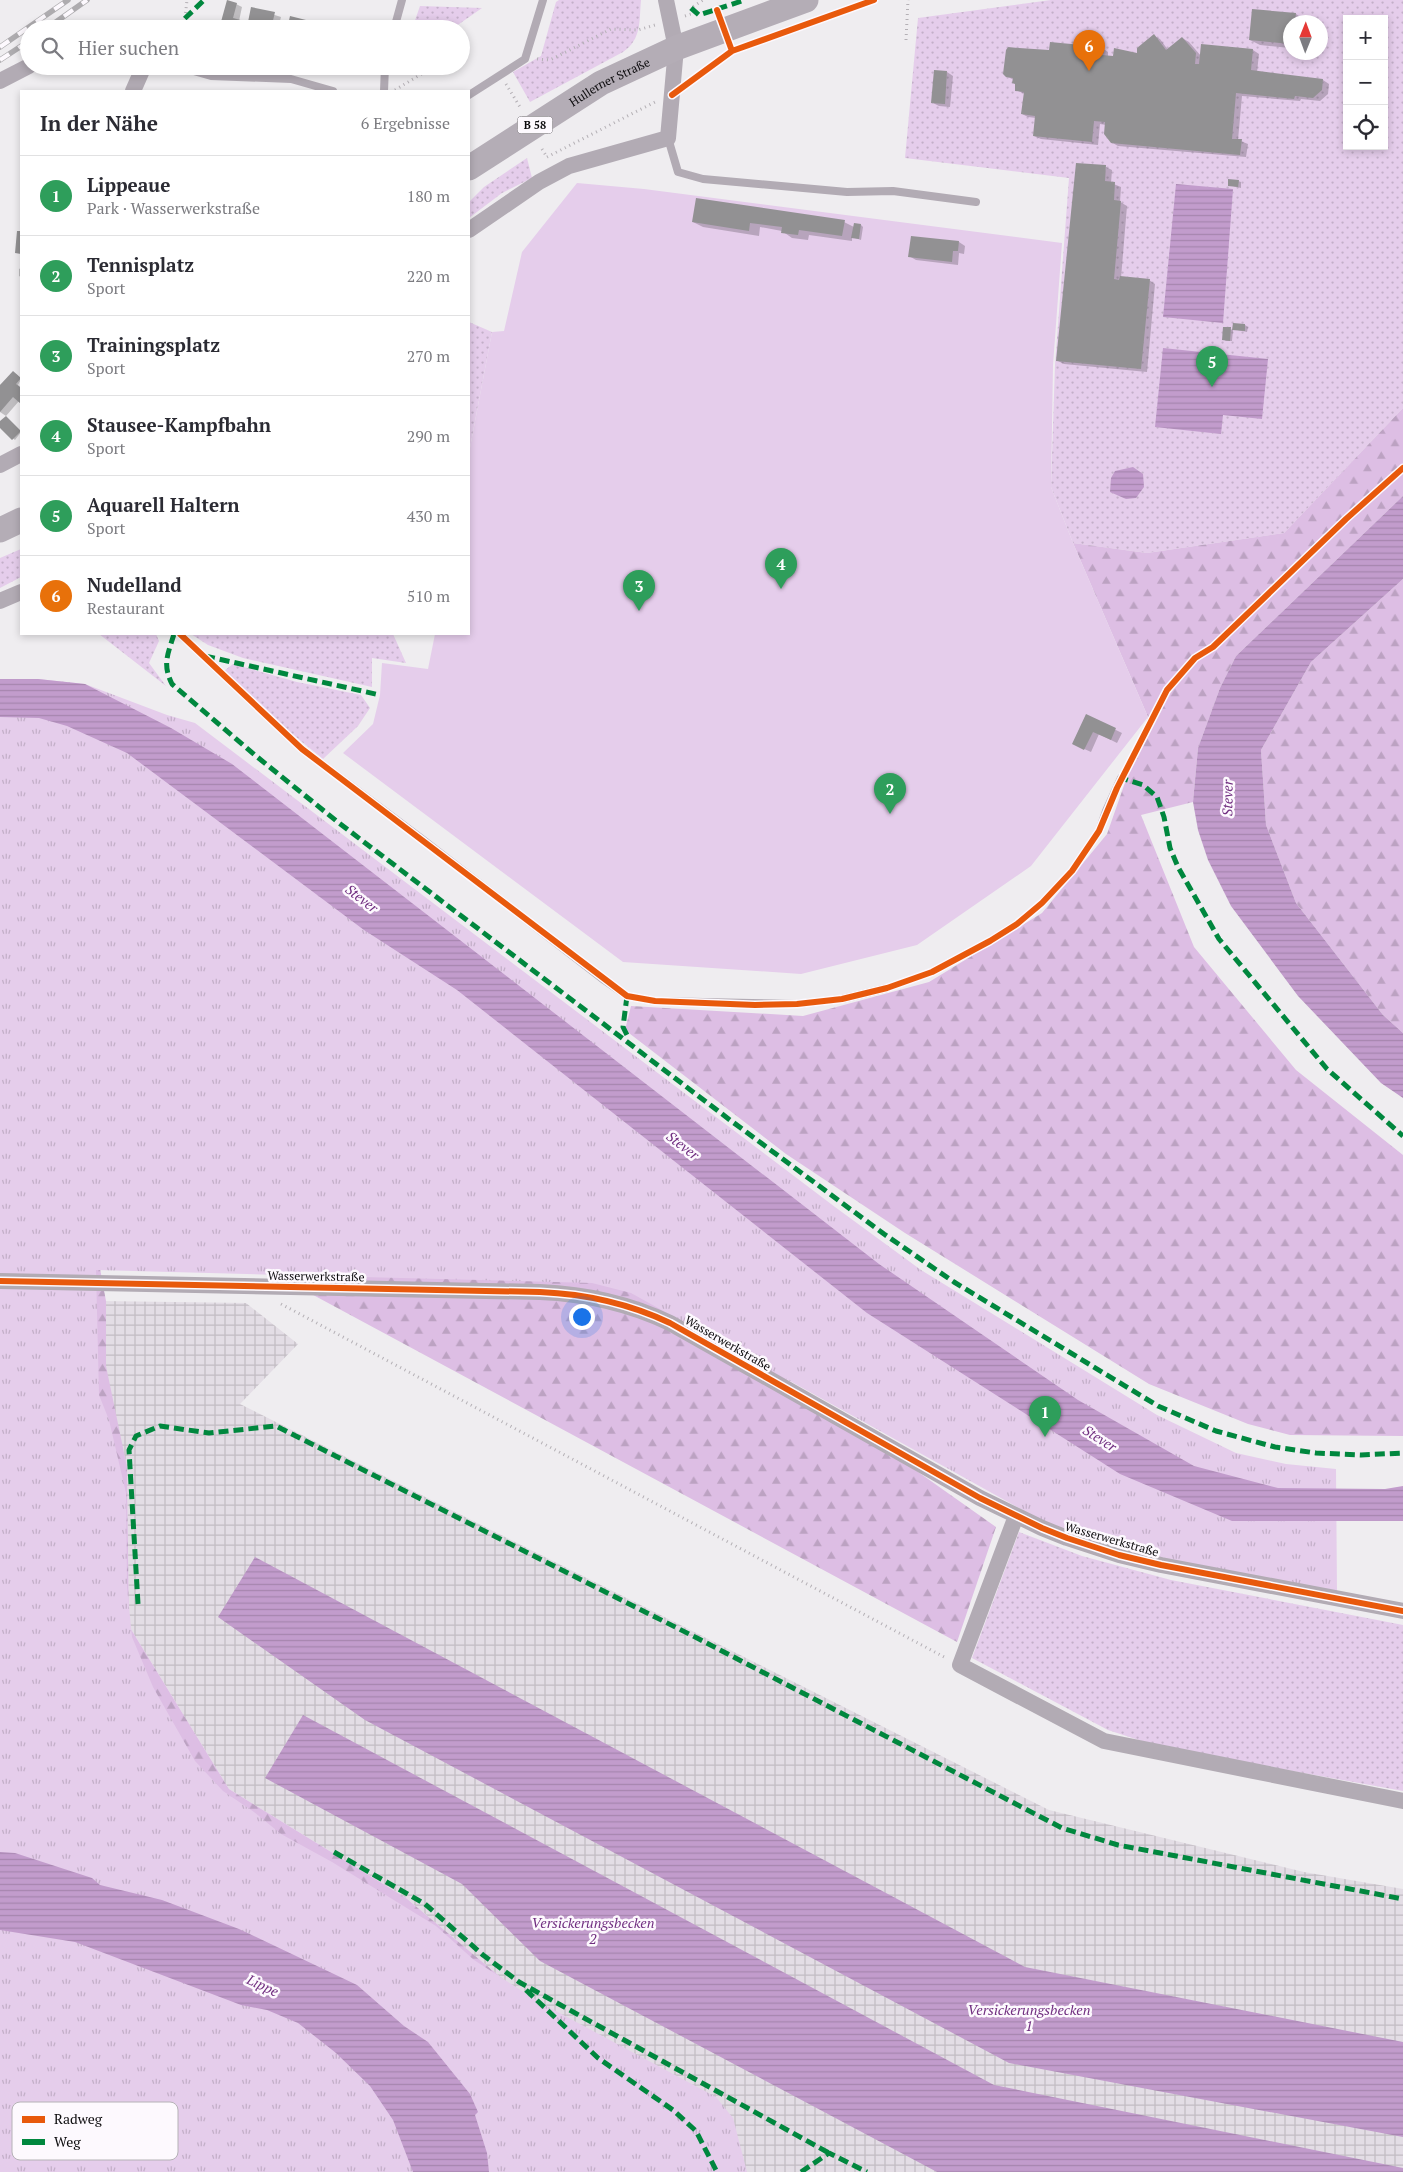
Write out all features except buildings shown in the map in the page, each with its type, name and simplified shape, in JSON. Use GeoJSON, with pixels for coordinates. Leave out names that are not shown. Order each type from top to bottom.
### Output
{"type":"FeatureCollection","features":[{"type":"Feature","properties":{"kind":"main road","name":"Hullerner Straße"},"geometry":{"type":"LineString","coordinates":[[470,167],[601,83],[676,48],[806,0]]}},
{"type":"Feature","properties":{"kind":"main road"},"geometry":{"type":"LineString","coordinates":[[0,530],[20,520]]}},
{"type":"Feature","properties":{"kind":"street"},"geometry":{"type":"LineString","coordinates":[[470,229],[539,182],[569,166],[668,138],[676,48],[666,0]]}},
{"type":"Feature","properties":{"kind":"street"},"geometry":{"type":"LineString","coordinates":[[0,81],[20,71]]}},
{"type":"Feature","properties":{"kind":"street"},"geometry":{"type":"LineString","coordinates":[[133,90],[140,75]]}},
{"type":"Feature","properties":{"kind":"street"},"geometry":{"type":"LineString","coordinates":[[0,465],[20,455]]}},
{"type":"Feature","properties":{"kind":"street"},"geometry":{"type":"LineString","coordinates":[[0,601],[20,592]]}},
{"type":"Feature","properties":{"kind":"street","name":"Wasserwerkstraße"},"geometry":{"type":"LineString","coordinates":[[0,1281],[560,1293],[603,1298],[626,1304],[670,1323],[972,1493],[1016,1516],[1067,1538],[1119,1555],[1204,1574],[1403,1611]]}},
{"type":"Feature","properties":{"kind":"street"},"geometry":{"type":"LineString","coordinates":[[1016,1516],[960,1665],[1104,1741],[1403,1801]]}},
{"type":"Feature","properties":{"kind":"lane"},"geometry":{"type":"LineString","coordinates":[[396,20],[402,0]]}},
{"type":"Feature","properties":{"kind":"lane"},"geometry":{"type":"LineString","coordinates":[[470,94],[525,59],[543,0]]}},
{"type":"Feature","properties":{"kind":"lane"},"geometry":{"type":"LineString","coordinates":[[208,75],[291,78],[330,90]]}},
{"type":"Feature","properties":{"kind":"lane"},"geometry":{"type":"LineString","coordinates":[[384,75],[384,90]]}},
{"type":"Feature","properties":{"kind":"lane"},"geometry":{"type":"LineString","coordinates":[[668,138],[678,172],[703,179],[847,192],[893,191],[976,202]]}},
{"type":"Feature","properties":{"kind":"lane"},"geometry":{"type":"LineString","coordinates":[[181,635],[302,749],[604,980],[627,996],[655,1001],[797,1004],[842,999],[887,988],[932,972],[990,941],[1017,924],[1042,903],[1072,870],[1099,831],[1121,778]]}},
{"type":"Feature","properties":{"kind":"path"},"geometry":{"type":"LineString","coordinates":[[185,18],[188,0]]}},
{"type":"Feature","properties":{"kind":"path"},"geometry":{"type":"LineString","coordinates":[[691,8],[703,0]]}},
{"type":"Feature","properties":{"kind":"path"},"geometry":{"type":"LineString","coordinates":[[906,40],[908,0]]}},
{"type":"Feature","properties":{"kind":"path"},"geometry":{"type":"LineString","coordinates":[[686,5],[691,8]]}},
{"type":"Feature","properties":{"kind":"path"},"geometry":{"type":"LineString","coordinates":[[525,59],[550,60],[611,29],[638,30],[691,14],[691,8]]}},
{"type":"Feature","properties":{"kind":"path"},"geometry":{"type":"LineString","coordinates":[[394,90],[420,75]]}},
{"type":"Feature","properties":{"kind":"path"},"geometry":{"type":"LineString","coordinates":[[509,88],[520,108]]}},
{"type":"Feature","properties":{"kind":"path"},"geometry":{"type":"LineString","coordinates":[[542,149],[547,157],[672,95]]}},
{"type":"Feature","properties":{"kind":"path"},"geometry":{"type":"LineString","coordinates":[[266,1287],[268,1297],[960,1665]]}},
{"type":"Feature","properties":{"kind":"shaded area"},"geometry":{"type":"Polygon","coordinates":[[[100,1301],[246,1303],[298,1344],[240,1404],[1049,1810],[1304,1872],[1403,1889],[1403,2172],[715,2172],[528,2000],[406,1898],[229,1789],[129,1626],[127,1467],[104,1369],[100,1301]]]}},
{"type":"Feature","properties":{"kind":"green space"},"geometry":{"type":"Polygon","coordinates":[[[559,0],[641,0],[637,35],[623,52],[530,102],[513,72],[541,56],[556,2],[559,0]]]}},
{"type":"Feature","properties":{"kind":"green space"},"geometry":{"type":"Polygon","coordinates":[[[1051,0],[1403,0],[1403,408],[1284,533],[1147,553],[1073,543],[1051,487],[1055,365],[1069,178],[905,158],[918,18],[1051,0]]]}},
{"type":"Feature","properties":{"kind":"green space"},"geometry":{"type":"Polygon","coordinates":[[[420,6],[482,8],[465,20],[415,20],[420,6]]]}},
{"type":"Feature","properties":{"kind":"green space"},"geometry":{"type":"Polygon","coordinates":[[[527,158],[532,178],[502,193],[470,217],[470,201],[484,187],[527,158]]]}},
{"type":"Feature","properties":{"kind":"green space"},"geometry":{"type":"Polygon","coordinates":[[[577,183],[644,189],[1062,243],[1053,365],[1051,487],[1148,717],[1031,866],[917,945],[801,974],[623,962],[343,753],[373,724],[380,695],[382,663],[428,669],[435,635],[470,635],[470,448],[492,332],[504,331],[522,252],[577,183]]]}},
{"type":"Feature","properties":{"kind":"green space"},"geometry":{"type":"Polygon","coordinates":[[[470,322],[492,332],[470,448],[470,322]]]}},
{"type":"Feature","properties":{"kind":"green space"},"geometry":{"type":"Polygon","coordinates":[[[1403,408],[1403,496],[1236,656],[1220,688],[1198,748],[1193,802],[1141,815],[1194,947],[1296,1070],[1403,1155],[1403,1436],[1290,1435],[1248,1424],[1149,1384],[905,1233],[786,1154],[625,1030],[631,1006],[803,1016],[929,982],[1042,913],[1107,834],[1148,717],[1073,543],[1147,553],[1284,533],[1403,408]]]}},
{"type":"Feature","properties":{"kind":"green space"},"geometry":{"type":"Polygon","coordinates":[[[20,549],[20,578],[0,588],[0,558],[20,549]]]}},
{"type":"Feature","properties":{"kind":"green space"},"geometry":{"type":"Polygon","coordinates":[[[1403,579],[1403,1033],[1383,1015],[1296,903],[1266,825],[1261,750],[1311,662],[1403,579]]]}},
{"type":"Feature","properties":{"kind":"green space"},"geometry":{"type":"Polygon","coordinates":[[[100,635],[156,635],[159,641],[149,663],[166,686],[100,635]]]}},
{"type":"Feature","properties":{"kind":"green space"},"geometry":{"type":"Polygon","coordinates":[[[193,635],[393,635],[406,663],[372,658],[372,687],[243,658],[208,645],[193,635]]]}},
{"type":"Feature","properties":{"kind":"green space"},"geometry":{"type":"Polygon","coordinates":[[[233,664],[297,682],[361,695],[370,708],[358,726],[323,759],[280,724],[224,671],[233,664]]]}},
{"type":"Feature","properties":{"kind":"green space"},"geometry":{"type":"Polygon","coordinates":[[[0,679],[38,679],[85,684],[167,715],[195,723],[921,1270],[1157,1415],[1236,1453],[1286,1464],[1336,1469],[1337,1592],[1129,1553],[1048,1524],[631,1293],[592,1283],[96,1270],[99,1395],[109,1420],[126,1493],[127,1587],[132,1637],[153,1687],[195,1761],[223,1791],[254,1812],[281,1834],[332,1862],[436,1926],[474,1960],[539,2002],[716,2097],[733,2118],[747,2172],[0,2172],[0,679]]]}},
{"type":"Feature","properties":{"kind":"green space"},"geometry":{"type":"Polygon","coordinates":[[[0,970],[659,1289],[996,1527],[957,1642],[265,1269],[99,1263],[106,1301],[106,1366],[127,1467],[129,1626],[229,1789],[406,1898],[528,2000],[53,1757],[0,970]]]}},
{"type":"Feature","properties":{"kind":"green space"},"geometry":{"type":"Polygon","coordinates":[[[1019,1532],[1082,1556],[1171,1580],[1403,1625],[1403,1791],[1160,1747],[1108,1730],[972,1658],[1019,1532]]]}},
{"type":"Feature","properties":{"kind":"water"},"geometry":{"type":"Polygon","coordinates":[[[1176,184],[1233,189],[1223,323],[1163,317],[1176,184]]]}},
{"type":"Feature","properties":{"kind":"water"},"geometry":{"type":"Polygon","coordinates":[[[1163,348],[1268,359],[1262,419],[1223,415],[1221,434],[1155,427],[1163,348]]]}},
{"type":"Feature","properties":{"kind":"water"},"geometry":{"type":"Polygon","coordinates":[[[1133,467],[1143,474],[1144,487],[1136,498],[1126,499],[1110,492],[1111,478],[1115,471],[1133,467]]]}},
{"type":"Feature","properties":{"kind":"water","name":"Stever"},"geometry":{"type":"Polygon","coordinates":[[[1403,496],[1403,579],[1311,662],[1261,750],[1266,825],[1296,903],[1383,1015],[1403,1033],[1403,1098],[1381,1083],[1298,996],[1231,906],[1208,860],[1198,830],[1193,802],[1198,748],[1220,688],[1236,656],[1403,496]]]}},
{"type":"Feature","properties":{"kind":"water","name":"Stever"},"geometry":{"type":"Polygon","coordinates":[[[0,679],[38,679],[85,684],[171,728],[232,764],[879,1264],[1078,1400],[1194,1466],[1278,1488],[1385,1489],[1403,1486],[1403,1521],[1232,1521],[1120,1474],[867,1313],[457,990],[364,930],[127,753],[67,726],[39,718],[0,717],[0,679]]]}},
{"type":"Feature","properties":{"kind":"water","name":"Versickerungsbecken 1"},"geometry":{"type":"Polygon","coordinates":[[[255,1557],[1025,1967],[1403,2042],[1403,2137],[1009,2063],[365,1720],[218,1617],[255,1557]]]}},
{"type":"Feature","properties":{"kind":"water","name":"Versickerungsbecken 2"},"geometry":{"type":"Polygon","coordinates":[[[303,1715],[994,2085],[1403,2168],[1403,2172],[937,2172],[540,1961],[462,1884],[265,1778],[303,1715]]]}},
{"type":"Feature","properties":{"kind":"water","name":"Lippe"},"geometry":{"type":"Polygon","coordinates":[[[0,1852],[15,1853],[92,1878],[100,1885],[162,1900],[239,1929],[357,1985],[404,2026],[428,2042],[470,2094],[478,2112],[475,2115],[487,2153],[489,2172],[413,2172],[393,2120],[370,2086],[336,2053],[298,2023],[267,2010],[241,2005],[75,1942],[0,1930],[0,1852]]]}},
{"type":"Feature","properties":{"kind":"railway"},"geometry":{"type":"LineString","coordinates":[[39,20],[68,0]]}},
{"type":"Feature","properties":{"kind":"railway"},"geometry":{"type":"LineString","coordinates":[[59,20],[87,0]]}},
{"type":"Feature","properties":{"kind":"railway"},"geometry":{"type":"LineString","coordinates":[[0,47],[20,33]]}},
{"type":"Feature","properties":{"kind":"railway"},"geometry":{"type":"LineString","coordinates":[[0,60],[20,47]]}},
{"type":"Feature","properties":{"kind":"marked path"},"geometry":{"type":"LineString","coordinates":[[183,20],[204,0]]}},
{"type":"Feature","properties":{"kind":"marked path"},"geometry":{"type":"LineString","coordinates":[[691,8],[699,15],[745,0]]}},
{"type":"Feature","properties":{"kind":"marked path"},"geometry":{"type":"LineString","coordinates":[[174,635],[168,653],[167,665],[167,671],[172,684],[256,756],[339,823],[730,1120],[884,1234],[954,1282],[1158,1406],[1216,1431],[1275,1447],[1316,1453],[1361,1455],[1403,1453]]}},
{"type":"Feature","properties":{"kind":"marked path"},"geometry":{"type":"LineString","coordinates":[[205,656],[380,695]]}},
{"type":"Feature","properties":{"kind":"marked path"},"geometry":{"type":"LineString","coordinates":[[1123,776],[1121,778],[1143,785],[1157,797],[1164,817],[1170,848],[1178,867],[1219,939],[1327,1069],[1403,1136]]}},
{"type":"Feature","properties":{"kind":"marked path"},"geometry":{"type":"LineString","coordinates":[[627,996],[623,1027],[629,1039]]}},
{"type":"Feature","properties":{"kind":"marked path"},"geometry":{"type":"LineString","coordinates":[[138,1604],[129,1450],[136,1436],[160,1426],[209,1433],[276,1426],[699,1639],[1062,1828],[1118,1845],[1403,1899]]}},
{"type":"Feature","properties":{"kind":"marked path"},"geometry":{"type":"LineString","coordinates":[[334,1852],[425,1904],[483,1955],[519,1982],[829,2153]]}},
{"type":"Feature","properties":{"kind":"marked path"},"geometry":{"type":"LineString","coordinates":[[526,1990],[598,2058],[673,2110],[696,2131],[717,2172]]}},
{"type":"Feature","properties":{"kind":"marked path"},"geometry":{"type":"LineString","coordinates":[[801,2172],[829,2153],[867,2172]]}},
{"type":"Feature","properties":{"kind":"cycle path"},"geometry":{"type":"LineString","coordinates":[[732,51],[874,0]]}},
{"type":"Feature","properties":{"kind":"cycle path"},"geometry":{"type":"LineString","coordinates":[[672,95],[732,51],[717,10]]}},
{"type":"Feature","properties":{"kind":"cycle path"},"geometry":{"type":"LineString","coordinates":[[181,635],[302,749],[627,996],[655,1001],[755,1005],[797,1004],[842,999],[887,988],[932,972],[990,941],[1017,924],[1042,903],[1072,871],[1099,831],[1117,788],[1167,690],[1195,658],[1213,647],[1346,519],[1403,468]]}},
{"type":"Feature","properties":{"kind":"cycle path"},"geometry":{"type":"LineString","coordinates":[[0,1281],[540,1292],[591,1297],[639,1310],[670,1323],[980,1498],[1067,1538],[1119,1555],[1161,1565],[1403,1611]]}},
{"type":"Feature","properties":{"kind":"place","name":"Nudelland"},"geometry":{"type":"Point","coordinates":[1089,71]}},
{"type":"Feature","properties":{"kind":"place","name":"Aquarell Haltern"},"geometry":{"type":"Point","coordinates":[1212,387]}},
{"type":"Feature","properties":{"kind":"place","name":"Stausee-Kampfbahn"},"geometry":{"type":"Point","coordinates":[781,589]}},
{"type":"Feature","properties":{"kind":"place","name":"Trainingsplatz"},"geometry":{"type":"Point","coordinates":[639,611]}},
{"type":"Feature","properties":{"kind":"place","name":"Tennisplatz"},"geometry":{"type":"Point","coordinates":[890,814]}},
{"type":"Feature","properties":{"kind":"place","name":"Lippeaue"},"geometry":{"type":"Point","coordinates":[1045,1437]}}]}
